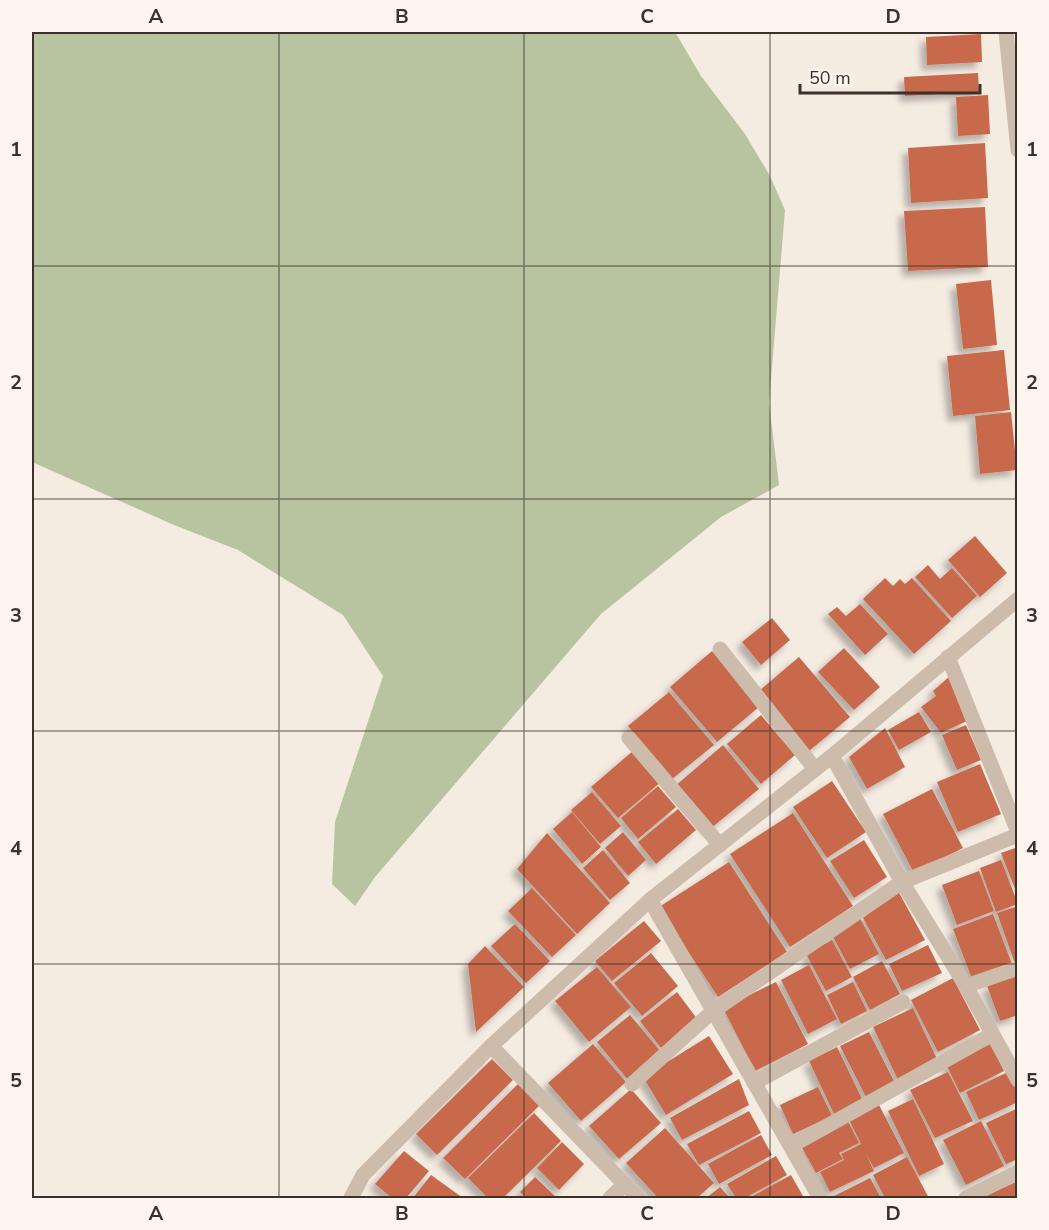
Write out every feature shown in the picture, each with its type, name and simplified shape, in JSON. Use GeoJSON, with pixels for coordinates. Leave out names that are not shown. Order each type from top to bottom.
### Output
{"type":"FeatureCollection","features":[{"type":"Feature","properties":{"kind":"street"},"geometry":{"type":"LineString","coordinates":[[1006,32],[1017,150]]}},
{"type":"Feature","properties":{"kind":"street"},"geometry":{"type":"LineString","coordinates":[[351,1198],[363,1175],[491,1046],[650,900],[832,756],[1017,599]]}},
{"type":"Feature","properties":{"kind":"street"},"geometry":{"type":"LineString","coordinates":[[720,649],[815,769]]}},
{"type":"Feature","properties":{"kind":"street"},"geometry":{"type":"LineString","coordinates":[[632,1084],[713,1011],[902,882],[1017,833],[948,657]]}},
{"type":"Feature","properties":{"kind":"street"},"geometry":{"type":"LineString","coordinates":[[629,738],[720,845]]}},
{"type":"Feature","properties":{"kind":"street"},"geometry":{"type":"LineString","coordinates":[[832,756],[902,882],[966,987],[1017,1080]]}},
{"type":"Feature","properties":{"kind":"street"},"geometry":{"type":"LineString","coordinates":[[650,900],[820,1198]]}},
{"type":"Feature","properties":{"kind":"street"},"geometry":{"type":"LineString","coordinates":[[966,987],[1017,968]]}},
{"type":"Feature","properties":{"kind":"street"},"geometry":{"type":"LineString","coordinates":[[754,1083],[903,1002]]}},
{"type":"Feature","properties":{"kind":"street"},"geometry":{"type":"LineString","coordinates":[[791,1146],[991,1035]]}},
{"type":"Feature","properties":{"kind":"street"},"geometry":{"type":"LineString","coordinates":[[491,1046],[639,1198]]}},
{"type":"Feature","properties":{"kind":"street"},"geometry":{"type":"LineString","coordinates":[[966,1198],[1017,1172]]}},
{"type":"Feature","properties":{"kind":"street"},"geometry":{"type":"LineString","coordinates":[[610,1198],[625,1184]]}},
{"type":"Feature","properties":{"kind":"green space"},"geometry":{"type":"Polygon","coordinates":[[[32,32],[675,32],[701,76],[745,134],[770,176],[785,210],[769,403],[779,485],[721,517],[601,614],[375,877],[355,906],[332,884],[335,822],[383,676],[343,615],[238,550],[174,525],[32,462],[32,32]]]}},
{"type":"Feature","properties":{"kind":"building"},"geometry":{"type":"Polygon","coordinates":[[[981,34],[982,62],[927,65],[926,37],[981,34]]]}},
{"type":"Feature","properties":{"kind":"building"},"geometry":{"type":"Polygon","coordinates":[[[978,73],[979,92],[905,96],[904,77],[978,73]]]}},
{"type":"Feature","properties":{"kind":"building"},"geometry":{"type":"Polygon","coordinates":[[[988,95],[990,134],[958,136],[956,97],[988,95]]]}},
{"type":"Feature","properties":{"kind":"building"},"geometry":{"type":"Polygon","coordinates":[[[985,143],[988,198],[911,203],[908,148],[985,143]]]}},
{"type":"Feature","properties":{"kind":"building"},"geometry":{"type":"Polygon","coordinates":[[[985,207],[988,267],[908,271],[904,211],[985,207]]]}},
{"type":"Feature","properties":{"kind":"building"},"geometry":{"type":"Polygon","coordinates":[[[991,280],[997,345],[963,349],[956,284],[991,280]]]}},
{"type":"Feature","properties":{"kind":"building"},"geometry":{"type":"Polygon","coordinates":[[[1004,350],[1010,410],[953,416],[947,356],[1004,350]]]}},
{"type":"Feature","properties":{"kind":"building"},"geometry":{"type":"Polygon","coordinates":[[[1011,412],[1017,470],[980,474],[975,416],[1011,412]]]}},
{"type":"Feature","properties":{"kind":"building"},"geometry":{"type":"Polygon","coordinates":[[[975,536],[1007,573],[980,597],[948,560],[975,536]]]}},
{"type":"Feature","properties":{"kind":"building"},"geometry":{"type":"Polygon","coordinates":[[[928,565],[940,579],[952,568],[977,596],[952,618],[915,577],[928,565]]]}},
{"type":"Feature","properties":{"kind":"building"},"geometry":{"type":"Polygon","coordinates":[[[885,578],[893,586],[900,579],[905,584],[912,578],[951,621],[914,654],[863,599],[885,578]]]}},
{"type":"Feature","properties":{"kind":"building"},"geometry":{"type":"Polygon","coordinates":[[[860,604],[888,634],[865,655],[828,614],[837,607],[846,616],[860,604]]]}},
{"type":"Feature","properties":{"kind":"building"},"geometry":{"type":"Polygon","coordinates":[[[772,618],[790,640],[761,665],[742,642],[772,618]]]}},
{"type":"Feature","properties":{"kind":"building"},"geometry":{"type":"Polygon","coordinates":[[[844,648],[880,687],[854,710],[818,672],[844,648]]]}},
{"type":"Feature","properties":{"kind":"building"},"geometry":{"type":"Polygon","coordinates":[[[712,651],[759,707],[717,742],[670,687],[712,651]]]}},
{"type":"Feature","properties":{"kind":"building"},"geometry":{"type":"Polygon","coordinates":[[[799,657],[850,717],[809,751],[759,691],[799,657]]]}},
{"type":"Feature","properties":{"kind":"building"},"geometry":{"type":"Polygon","coordinates":[[[951,675],[967,721],[941,733],[921,707],[936,696],[933,691],[951,675]]]}},
{"type":"Feature","properties":{"kind":"building"},"geometry":{"type":"Polygon","coordinates":[[[669,692],[714,745],[672,779],[628,726],[669,692]]]}},
{"type":"Feature","properties":{"kind":"building"},"geometry":{"type":"Polygon","coordinates":[[[919,712],[931,732],[899,750],[888,730],[919,712]]]}},
{"type":"Feature","properties":{"kind":"building"},"geometry":{"type":"Polygon","coordinates":[[[761,715],[795,755],[761,784],[727,744],[761,715]]]}},
{"type":"Feature","properties":{"kind":"building"},"geometry":{"type":"Polygon","coordinates":[[[966,725],[981,760],[957,770],[942,735],[966,725]]]}},
{"type":"Feature","properties":{"kind":"building"},"geometry":{"type":"Polygon","coordinates":[[[885,728],[905,767],[867,789],[849,757],[885,728]]]}},
{"type":"Feature","properties":{"kind":"building"},"geometry":{"type":"Polygon","coordinates":[[[723,745],[759,789],[710,829],[674,787],[723,745]]]}},
{"type":"Feature","properties":{"kind":"building"},"geometry":{"type":"Polygon","coordinates":[[[634,750],[661,782],[618,818],[591,787],[634,750]]]}},
{"type":"Feature","properties":{"kind":"building"},"geometry":{"type":"Polygon","coordinates":[[[980,764],[1001,814],[958,832],[937,782],[980,764]]]}},
{"type":"Feature","properties":{"kind":"building"},"geometry":{"type":"Polygon","coordinates":[[[832,781],[866,832],[827,858],[793,807],[832,781]]]}},
{"type":"Feature","properties":{"kind":"building"},"geometry":{"type":"Polygon","coordinates":[[[658,786],[676,807],[638,839],[621,818],[658,786]]]}},
{"type":"Feature","properties":{"kind":"building"},"geometry":{"type":"Polygon","coordinates":[[[932,789],[963,848],[914,873],[883,814],[932,789]]]}},
{"type":"Feature","properties":{"kind":"building"},"geometry":{"type":"Polygon","coordinates":[[[592,792],[621,826],[600,844],[571,810],[592,792]]]}},
{"type":"Feature","properties":{"kind":"building"},"geometry":{"type":"Polygon","coordinates":[[[678,809],[696,830],[656,864],[638,842],[678,809]]]}},
{"type":"Feature","properties":{"kind":"building"},"geometry":{"type":"Polygon","coordinates":[[[572,812],[601,847],[582,864],[553,829],[572,812]]]}},
{"type":"Feature","properties":{"kind":"building"},"geometry":{"type":"Polygon","coordinates":[[[793,813],[853,906],[790,947],[730,854],[793,813]]]}},
{"type":"Feature","properties":{"kind":"building"},"geometry":{"type":"Polygon","coordinates":[[[623,832],[646,860],[628,876],[605,848],[623,832]]]}},
{"type":"Feature","properties":{"kind":"building"},"geometry":{"type":"Polygon","coordinates":[[[547,833],[610,903],[577,934],[517,869],[547,833]]]}},
{"type":"Feature","properties":{"kind":"building"},"geometry":{"type":"Polygon","coordinates":[[[864,840],[887,877],[854,898],[830,861],[864,840]]]}},
{"type":"Feature","properties":{"kind":"building"},"geometry":{"type":"Polygon","coordinates":[[[1018,847],[1018,894],[1017,894],[1001,853],[1018,847]]]}},
{"type":"Feature","properties":{"kind":"building"},"geometry":{"type":"Polygon","coordinates":[[[603,850],[630,883],[610,900],[583,868],[603,850]]]}},
{"type":"Feature","properties":{"kind":"building"},"geometry":{"type":"Polygon","coordinates":[[[1001,860],[1018,904],[996,912],[980,868],[1001,860]]]}},
{"type":"Feature","properties":{"kind":"building"},"geometry":{"type":"Polygon","coordinates":[[[729,862],[787,952],[718,997],[659,907],[729,862]]]}},
{"type":"Feature","properties":{"kind":"building"},"geometry":{"type":"Polygon","coordinates":[[[979,871],[994,911],[957,925],[942,885],[979,871]]]}},
{"type":"Feature","properties":{"kind":"building"},"geometry":{"type":"Polygon","coordinates":[[[532,888],[576,935],[552,957],[508,911],[532,888]]]}},
{"type":"Feature","properties":{"kind":"building"},"geometry":{"type":"Polygon","coordinates":[[[897,889],[925,940],[886,960],[863,918],[897,889]]]}},
{"type":"Feature","properties":{"kind":"building"},"geometry":{"type":"Polygon","coordinates":[[[1018,906],[1018,963],[1015,964],[997,913],[1018,906]]]}},
{"type":"Feature","properties":{"kind":"building"},"geometry":{"type":"Polygon","coordinates":[[[993,914],[1012,964],[972,979],[953,929],[993,914]]]}},
{"type":"Feature","properties":{"kind":"building"},"geometry":{"type":"Polygon","coordinates":[[[860,918],[879,954],[850,969],[831,933],[860,918]]]}},
{"type":"Feature","properties":{"kind":"building"},"geometry":{"type":"Polygon","coordinates":[[[644,921],[661,941],[612,981],[595,961],[644,921]]]}},
{"type":"Feature","properties":{"kind":"building"},"geometry":{"type":"Polygon","coordinates":[[[515,924],[550,961],[526,983],[491,946],[515,924]]]}},
{"type":"Feature","properties":{"kind":"building"},"geometry":{"type":"Polygon","coordinates":[[[832,940],[852,977],[826,991],[806,954],[832,940]]]}},
{"type":"Feature","properties":{"kind":"building"},"geometry":{"type":"Polygon","coordinates":[[[928,945],[942,973],[902,991],[889,964],[928,945]]]}},
{"type":"Feature","properties":{"kind":"building"},"geometry":{"type":"Polygon","coordinates":[[[485,946],[524,987],[476,1032],[468,964],[485,946]]]}},
{"type":"Feature","properties":{"kind":"building"},"geometry":{"type":"Polygon","coordinates":[[[651,953],[678,986],[642,1016],[614,983],[651,953]]]}},
{"type":"Feature","properties":{"kind":"building"},"geometry":{"type":"Polygon","coordinates":[[[882,961],[900,994],[870,1010],[853,977],[882,961]]]}},
{"type":"Feature","properties":{"kind":"building"},"geometry":{"type":"Polygon","coordinates":[[[809,965],[837,1019],[808,1034],[781,980],[809,965]]]}},
{"type":"Feature","properties":{"kind":"building"},"geometry":{"type":"Polygon","coordinates":[[[597,967],[631,1007],[589,1042],[555,1001],[597,967]]]}},
{"type":"Feature","properties":{"kind":"building"},"geometry":{"type":"Polygon","coordinates":[[[1018,975],[1018,1015],[1000,1021],[987,986],[1018,975]]]}},
{"type":"Feature","properties":{"kind":"building"},"geometry":{"type":"Polygon","coordinates":[[[953,978],[980,1030],[938,1052],[911,1000],[953,978]]]}},
{"type":"Feature","properties":{"kind":"building"},"geometry":{"type":"Polygon","coordinates":[[[776,982],[808,1044],[755,1071],[723,1008],[776,982]]]}},
{"type":"Feature","properties":{"kind":"building"},"geometry":{"type":"Polygon","coordinates":[[[853,982],[867,1011],[841,1024],[827,995],[853,982]]]}},
{"type":"Feature","properties":{"kind":"building"},"geometry":{"type":"Polygon","coordinates":[[[677,992],[698,1020],[661,1048],[640,1021],[677,992]]]}},
{"type":"Feature","properties":{"kind":"building"},"geometry":{"type":"Polygon","coordinates":[[[913,1008],[938,1061],[898,1080],[873,1027],[913,1008]]]}},
{"type":"Feature","properties":{"kind":"building"},"geometry":{"type":"Polygon","coordinates":[[[630,1015],[661,1052],[628,1080],[597,1042],[630,1015]]]}},
{"type":"Feature","properties":{"kind":"building"},"geometry":{"type":"Polygon","coordinates":[[[869,1032],[895,1083],[866,1097],[840,1046],[869,1032]]]}},
{"type":"Feature","properties":{"kind":"building"},"geometry":{"type":"Polygon","coordinates":[[[709,1036],[733,1074],[666,1115],[643,1077],[709,1036]]]}},
{"type":"Feature","properties":{"kind":"building"},"geometry":{"type":"Polygon","coordinates":[[[990,1042],[1004,1071],[960,1093],[946,1064],[990,1042]]]}},
{"type":"Feature","properties":{"kind":"building"},"geometry":{"type":"Polygon","coordinates":[[[593,1044],[626,1082],[581,1121],[548,1083],[593,1044]]]}},
{"type":"Feature","properties":{"kind":"building"},"geometry":{"type":"Polygon","coordinates":[[[837,1047],[864,1103],[835,1116],[809,1061],[837,1047]]]}},
{"type":"Feature","properties":{"kind":"building"},"geometry":{"type":"Polygon","coordinates":[[[492,1059],[513,1080],[437,1155],[416,1134],[492,1059]]]}},
{"type":"Feature","properties":{"kind":"building"},"geometry":{"type":"Polygon","coordinates":[[[948,1072],[973,1121],[935,1138],[910,1090],[948,1072]]]}},
{"type":"Feature","properties":{"kind":"building"},"geometry":{"type":"Polygon","coordinates":[[[1008,1072],[1018,1093],[1018,1102],[979,1120],[966,1092],[1008,1072]]]}},
{"type":"Feature","properties":{"kind":"building"},"geometry":{"type":"Polygon","coordinates":[[[739,1079],[749,1105],[682,1140],[670,1118],[739,1079]]]}},
{"type":"Feature","properties":{"kind":"building"},"geometry":{"type":"Polygon","coordinates":[[[519,1083],[540,1105],[465,1179],[443,1158],[519,1083]]]}},
{"type":"Feature","properties":{"kind":"building"},"geometry":{"type":"Polygon","coordinates":[[[818,1087],[832,1116],[793,1134],[780,1105],[818,1087]]]}},
{"type":"Feature","properties":{"kind":"building"},"geometry":{"type":"Polygon","coordinates":[[[631,1089],[661,1123],[619,1159],[589,1126],[631,1089]]]}},
{"type":"Feature","properties":{"kind":"building"},"geometry":{"type":"Polygon","coordinates":[[[913,1099],[944,1164],[919,1176],[888,1111],[913,1099]]]}},
{"type":"Feature","properties":{"kind":"building"},"geometry":{"type":"Polygon","coordinates":[[[879,1105],[904,1153],[874,1168],[866,1154],[874,1171],[830,1192],[820,1172],[844,1160],[841,1154],[861,1144],[849,1120],[879,1105]]]}},
{"type":"Feature","properties":{"kind":"building"},"geometry":{"type":"Polygon","coordinates":[[[1018,1108],[1018,1159],[1006,1164],[986,1123],[1018,1108]]]}},
{"type":"Feature","properties":{"kind":"building"},"geometry":{"type":"Polygon","coordinates":[[[749,1111],[761,1133],[699,1165],[687,1144],[749,1111]]]}},
{"type":"Feature","properties":{"kind":"building"},"geometry":{"type":"Polygon","coordinates":[[[534,1113],[561,1141],[503,1198],[488,1198],[468,1178],[534,1113]]]}},
{"type":"Feature","properties":{"kind":"building"},"geometry":{"type":"Polygon","coordinates":[[[848,1121],[859,1143],[839,1153],[843,1159],[816,1173],[801,1146],[848,1121]]]}},
{"type":"Feature","properties":{"kind":"building"},"geometry":{"type":"Polygon","coordinates":[[[981,1121],[1004,1166],[966,1185],[943,1140],[981,1121]]]}},
{"type":"Feature","properties":{"kind":"building"},"geometry":{"type":"Polygon","coordinates":[[[665,1128],[714,1183],[697,1198],[658,1198],[626,1163],[665,1128]]]}},
{"type":"Feature","properties":{"kind":"building"},"geometry":{"type":"Polygon","coordinates":[[[761,1135],[772,1155],[719,1184],[708,1164],[761,1135]]]}},
{"type":"Feature","properties":{"kind":"building"},"geometry":{"type":"Polygon","coordinates":[[[562,1142],[584,1164],[559,1190],[537,1168],[562,1142]]]}},
{"type":"Feature","properties":{"kind":"building"},"geometry":{"type":"Polygon","coordinates":[[[404,1151],[429,1171],[406,1198],[392,1198],[375,1184],[404,1151]]]}},
{"type":"Feature","properties":{"kind":"building"},"geometry":{"type":"Polygon","coordinates":[[[776,1156],[787,1175],[745,1198],[736,1198],[727,1184],[776,1156]]]}},
{"type":"Feature","properties":{"kind":"building"},"geometry":{"type":"Polygon","coordinates":[[[907,1157],[929,1198],[885,1198],[873,1175],[907,1157]]]}},
{"type":"Feature","properties":{"kind":"building"},"geometry":{"type":"Polygon","coordinates":[[[431,1175],[463,1198],[413,1198],[431,1175]]]}},
{"type":"Feature","properties":{"kind":"building"},"geometry":{"type":"Polygon","coordinates":[[[791,1175],[804,1198],[749,1198],[791,1175]]]}},
{"type":"Feature","properties":{"kind":"building"},"geometry":{"type":"Polygon","coordinates":[[[535,1177],[557,1198],[526,1198],[520,1192],[535,1177]]]}},
{"type":"Feature","properties":{"kind":"building"},"geometry":{"type":"Polygon","coordinates":[[[870,1178],[881,1198],[832,1197],[870,1178]]]}},
{"type":"Feature","properties":{"kind":"building"},"geometry":{"type":"Polygon","coordinates":[[[1018,1181],[1018,1198],[981,1198],[1018,1181]]]}},
{"type":"Feature","properties":{"kind":"building"},"geometry":{"type":"Polygon","coordinates":[[[720,1187],[730,1198],[706,1198],[720,1187]]]}}]}
